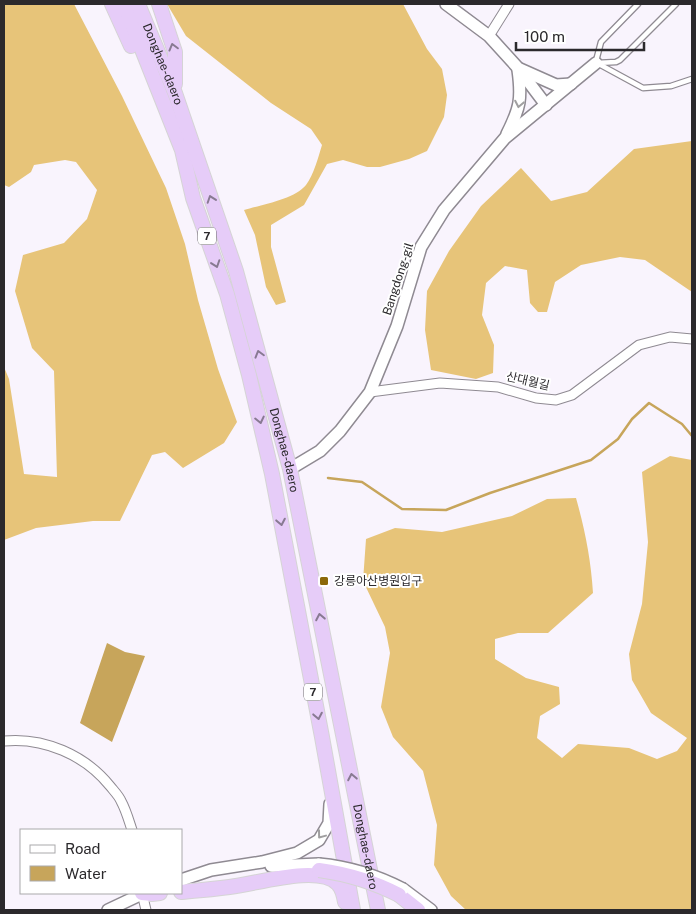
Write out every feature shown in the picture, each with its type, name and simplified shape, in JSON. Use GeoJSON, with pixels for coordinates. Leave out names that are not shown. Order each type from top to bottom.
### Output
{"type":"FeatureCollection","features":[{"type":"Feature","properties":{"kind":"highway"},"geometry":{"type":"LineString","coordinates":[[112,4],[166,126],[193,198]]}},
{"type":"Feature","properties":{"kind":"highway","name":"Donghae-daero"},"geometry":{"type":"LineString","coordinates":[[124,4],[182,150],[193,198],[227,294],[249,374],[272,474],[322,737],[352,910]]}},
{"type":"Feature","properties":{"kind":"highway","name":"Donghae-daero"},"geometry":{"type":"LineString","coordinates":[[138,4],[175,93],[236,271],[290,469],[378,910]]}},
{"type":"Feature","properties":{"kind":"highway"},"geometry":{"type":"LineString","coordinates":[[158,4],[175,52],[175,93]]}},
{"type":"Feature","properties":{"kind":"highway"},"geometry":{"type":"LineString","coordinates":[[272,474],[290,469]]}},
{"type":"Feature","properties":{"kind":"highway"},"geometry":{"type":"LineString","coordinates":[[182,890],[242,876],[319,867],[401,892],[418,910]]}},
{"type":"Feature","properties":{"kind":"highway"},"geometry":{"type":"LineString","coordinates":[[182,890],[237,886],[295,875],[324,877],[337,883],[344,895],[347,910]]}},
{"type":"Feature","properties":{"kind":"street"},"geometry":{"type":"LineString","coordinates":[[446,4],[489,36],[518,68],[546,105]]}},
{"type":"Feature","properties":{"kind":"street"},"geometry":{"type":"LineString","coordinates":[[489,36],[509,4]]}},
{"type":"Feature","properties":{"kind":"street","name":"Bangdong-gil"},"geometry":{"type":"LineString","coordinates":[[290,469],[320,451],[340,431],[370,392],[396,326],[421,247],[444,210],[505,138],[596,63]]}},
{"type":"Feature","properties":{"kind":"street"},"geometry":{"type":"LineString","coordinates":[[518,68],[556,85],[571,84]]}},
{"type":"Feature","properties":{"kind":"street"},"geometry":{"type":"LineString","coordinates":[[505,138],[518,112],[521,92],[518,68]]}},
{"type":"Feature","properties":{"kind":"street","name":"산대월길"},"geometry":{"type":"LineString","coordinates":[[370,392],[440,383],[498,387],[536,398],[556,400],[572,395],[639,345],[670,337],[692,339]]}},
{"type":"Feature","properties":{"kind":"street"},"geometry":{"type":"LineString","coordinates":[[182,882],[211,870],[262,862],[297,853],[319,840],[329,823],[330,803],[322,737]]}},
{"type":"Feature","properties":{"kind":"street"},"geometry":{"type":"LineString","coordinates":[[4,741],[15,740],[46,745],[74,754],[100,774],[121,800],[132,829]]}},
{"type":"Feature","properties":{"kind":"street"},"geometry":{"type":"LineString","coordinates":[[182,882],[280,864],[319,867]]}},
{"type":"Feature","properties":{"kind":"street"},"geometry":{"type":"LineString","coordinates":[[401,892],[431,910]]}},
{"type":"Feature","properties":{"kind":"street"},"geometry":{"type":"LineString","coordinates":[[108,910],[146,894]]}},
{"type":"Feature","properties":{"kind":"street"},"geometry":{"type":"LineString","coordinates":[[146,910],[148,894]]}},
{"type":"Feature","properties":{"kind":"lane"},"geometry":{"type":"LineString","coordinates":[[596,63],[601,42],[638,4]]}},
{"type":"Feature","properties":{"kind":"lane"},"geometry":{"type":"LineString","coordinates":[[596,63],[620,60],[676,4]]}},
{"type":"Feature","properties":{"kind":"lane"},"geometry":{"type":"LineString","coordinates":[[596,63],[643,88],[671,86],[692,79]]}},
{"type":"Feature","properties":{"kind":"shaded area"},"geometry":{"type":"Polygon","coordinates":[[[4,4],[74,4],[122,96],[166,188],[185,244],[198,300],[218,369],[237,422],[224,443],[183,468],[165,452],[152,455],[120,521],[93,521],[36,528],[4,540],[4,367],[9,379],[24,474],[57,477],[54,371],[32,348],[15,291],[23,255],[64,243],[87,219],[97,190],[76,162],[65,160],[34,165],[31,172],[9,187],[4,185],[4,4]]]}},
{"type":"Feature","properties":{"kind":"shaded area"},"geometry":{"type":"Polygon","coordinates":[[[167,4],[403,4],[427,49],[442,69],[447,95],[444,117],[427,151],[409,159],[380,167],[367,167],[343,160],[327,164],[304,205],[271,225],[271,247],[286,302],[276,305],[266,287],[255,235],[244,210],[277,201],[301,190],[306,185],[316,166],[322,145],[311,129],[271,103],[186,36],[167,4]]]}},
{"type":"Feature","properties":{"kind":"shaded area"},"geometry":{"type":"Polygon","coordinates":[[[692,141],[692,292],[645,260],[620,257],[581,265],[555,282],[547,312],[538,312],[530,303],[527,270],[505,266],[486,283],[482,315],[494,345],[493,373],[476,379],[431,370],[425,330],[427,291],[449,251],[481,206],[521,168],[551,201],[587,192],[634,149],[692,141]]]}},
{"type":"Feature","properties":{"kind":"shaded area"},"geometry":{"type":"Polygon","coordinates":[[[670,456],[692,460],[692,910],[466,910],[451,896],[434,865],[437,825],[423,771],[393,737],[381,707],[390,653],[385,627],[363,581],[366,539],[395,528],[442,532],[512,516],[547,499],[576,498],[587,545],[593,593],[548,633],[518,633],[495,639],[495,659],[526,678],[559,687],[560,704],[540,716],[537,738],[562,758],[578,744],[629,748],[657,759],[677,751],[687,738],[651,713],[632,680],[629,654],[642,604],[648,542],[642,472],[670,456]]]}},
{"type":"Feature","properties":{"kind":"water"},"geometry":{"type":"Polygon","coordinates":[[[107,643],[125,652],[145,656],[112,742],[80,723],[107,643]]]}},
{"type":"Feature","properties":{"kind":"waterway"},"geometry":{"type":"LineString","coordinates":[[328,478],[362,482],[402,509],[446,510],[490,493],[591,460],[618,439],[632,419],[649,403],[682,424],[692,436]]}},
{"type":"Feature","properties":{"kind":"place","name":"강릉아산병원입구"},"geometry":{"type":"Point","coordinates":[324,581]}}]}
